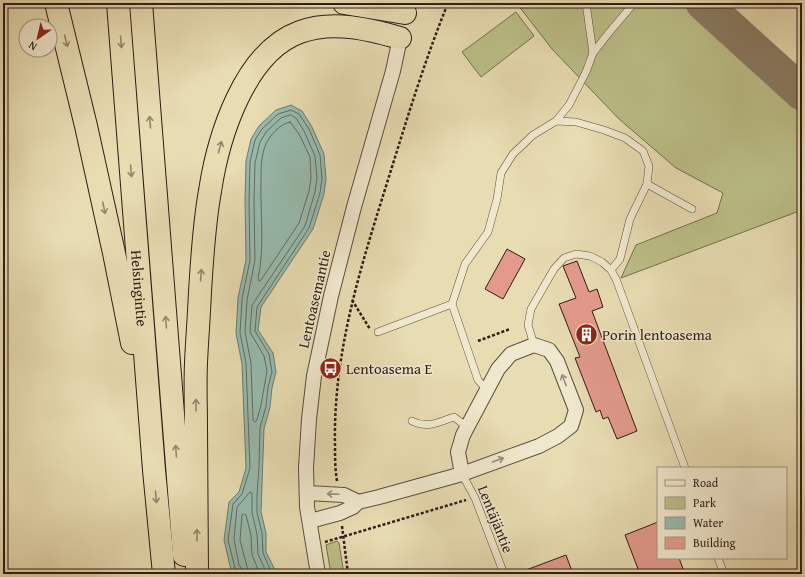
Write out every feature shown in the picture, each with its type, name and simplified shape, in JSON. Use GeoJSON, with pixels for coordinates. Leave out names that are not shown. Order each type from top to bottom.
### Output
{"type":"FeatureCollection","features":[{"type":"Feature","properties":{"kind":"highway"},"geometry":{"type":"LineString","coordinates":[[56,3],[86,126],[114,253],[131,338],[138,402],[154,470]]}},
{"type":"Feature","properties":{"kind":"highway","name":"Helsingintie"},"geometry":{"type":"LineString","coordinates":[[118,3],[154,470],[164,574]]}},
{"type":"Feature","properties":{"kind":"highway","name":"Helsingintie"},"geometry":{"type":"LineString","coordinates":[[141,3],[185,574]]}},
{"type":"Feature","properties":{"kind":"highway"},"geometry":{"type":"LineString","coordinates":[[344,3],[406,13]]}},
{"type":"Feature","properties":{"kind":"highway"},"geometry":{"type":"LineString","coordinates":[[197,574],[196,365],[203,244],[210,190],[220,144],[231,111],[253,70],[273,49],[283,41],[299,32],[316,28],[341,26],[370,30],[400,38]]}},
{"type":"Feature","properties":{"kind":"street","name":"Lentoasemantie"},"geometry":{"type":"LineString","coordinates":[[318,574],[308,507],[306,468],[309,419],[314,376],[331,296],[400,38]]}},
{"type":"Feature","properties":{"kind":"street"},"geometry":{"type":"LineString","coordinates":[[310,521],[340,513],[353,507],[358,502],[462,474],[539,446],[558,436],[571,426],[576,410],[557,361],[549,350],[534,345],[511,354],[498,369],[463,435],[458,452],[462,474]]}},
{"type":"Feature","properties":{"kind":"street"},"geometry":{"type":"LineString","coordinates":[[307,493],[344,495],[358,502]]}},
{"type":"Feature","properties":{"kind":"lane"},"geometry":{"type":"LineString","coordinates":[[586,3],[593,53]]}},
{"type":"Feature","properties":{"kind":"lane"},"geometry":{"type":"LineString","coordinates":[[487,390],[478,380],[452,304],[465,264],[488,232],[497,199],[501,173],[513,154],[534,135],[556,121],[569,105],[586,72],[593,53],[634,3]]}},
{"type":"Feature","properties":{"kind":"lane"},"geometry":{"type":"LineString","coordinates":[[556,121],[576,122],[626,138],[642,151],[649,166],[647,184],[630,219],[620,259],[611,270]]}},
{"type":"Feature","properties":{"kind":"lane"},"geometry":{"type":"LineString","coordinates":[[647,184],[692,209]]}},
{"type":"Feature","properties":{"kind":"lane"},"geometry":{"type":"LineString","coordinates":[[534,345],[528,325],[531,309],[554,268],[564,258],[576,254],[590,256],[602,262],[611,270],[619,287],[685,467]]}},
{"type":"Feature","properties":{"kind":"lane"},"geometry":{"type":"LineString","coordinates":[[378,332],[452,304]]}},
{"type":"Feature","properties":{"kind":"lane"},"geometry":{"type":"LineString","coordinates":[[412,421],[419,425],[426,426],[454,417],[467,427]]}},
{"type":"Feature","properties":{"kind":"lane","name":"Lentäjäntie"},"geometry":{"type":"LineString","coordinates":[[462,474],[476,498],[504,574]]}},
{"type":"Feature","properties":{"kind":"lane"},"geometry":{"type":"LineString","coordinates":[[718,559],[724,574]]}},
{"type":"Feature","properties":{"kind":"path"},"geometry":{"type":"LineString","coordinates":[[338,494],[334,416],[340,357],[352,300],[410,108],[430,47],[448,3]]}},
{"type":"Feature","properties":{"kind":"path"},"geometry":{"type":"LineString","coordinates":[[352,300],[370,329],[378,332]]}},
{"type":"Feature","properties":{"kind":"path"},"geometry":{"type":"LineString","coordinates":[[478,341],[510,329]]}},
{"type":"Feature","properties":{"kind":"path"},"geometry":{"type":"LineString","coordinates":[[344,536],[476,498]]}},
{"type":"Feature","properties":{"kind":"path"},"geometry":{"type":"LineString","coordinates":[[340,513],[348,574]]}},
{"type":"Feature","properties":{"kind":"green space"},"geometry":{"type":"Polygon","coordinates":[[[518,3],[681,3],[720,38],[737,57],[802,110],[802,210],[621,278],[636,245],[717,213],[723,193],[676,168],[619,119],[552,49],[518,3]]]}},
{"type":"Feature","properties":{"kind":"green space"},"geometry":{"type":"Polygon","coordinates":[[[516,12],[534,36],[481,77],[462,52],[516,12]]]}},
{"type":"Feature","properties":{"kind":"green space"},"geometry":{"type":"Polygon","coordinates":[[[337,541],[339,543],[344,574],[331,574],[326,545],[337,541]]]}},
{"type":"Feature","properties":{"kind":"water"},"geometry":{"type":"Polygon","coordinates":[[[291,105],[302,111],[312,127],[324,154],[326,179],[324,194],[313,229],[261,307],[258,330],[273,353],[276,372],[272,388],[270,407],[264,429],[261,512],[266,533],[266,552],[277,574],[236,574],[231,570],[224,540],[229,502],[239,492],[246,468],[242,364],[236,333],[238,298],[246,260],[246,161],[251,139],[259,126],[276,110],[291,105]]]}},
{"type":"Feature","properties":{"kind":"building"},"geometry":{"type":"Polygon","coordinates":[[[507,249],[525,259],[503,299],[485,289],[507,249]]]}},
{"type":"Feature","properties":{"kind":"building","name":"Porin lentoasema"},"geometry":{"type":"Polygon","coordinates":[[[577,261],[589,292],[597,289],[603,307],[592,311],[637,431],[617,439],[608,417],[603,419],[600,410],[596,412],[575,358],[580,357],[559,304],[576,298],[563,266],[577,261]]]}},
{"type":"Feature","properties":{"kind":"building"},"geometry":{"type":"Polygon","coordinates":[[[657,522],[657,559],[679,559],[685,574],[640,574],[625,535],[657,522]]]}},
{"type":"Feature","properties":{"kind":"building"},"geometry":{"type":"Polygon","coordinates":[[[566,555],[573,574],[518,574],[518,573],[566,555]]]}},
{"type":"Feature","properties":{"kind":"taxiway"},"geometry":{"type":"LineString","coordinates":[[703,3],[802,93]]}},
{"type":"Feature","properties":{"kind":"place","name":"Porin lentoasema"},"geometry":{"type":"Point","coordinates":[586,334]}},
{"type":"Feature","properties":{"kind":"place","name":"Lentoasema E"},"geometry":{"type":"Point","coordinates":[331,368]}}]}
